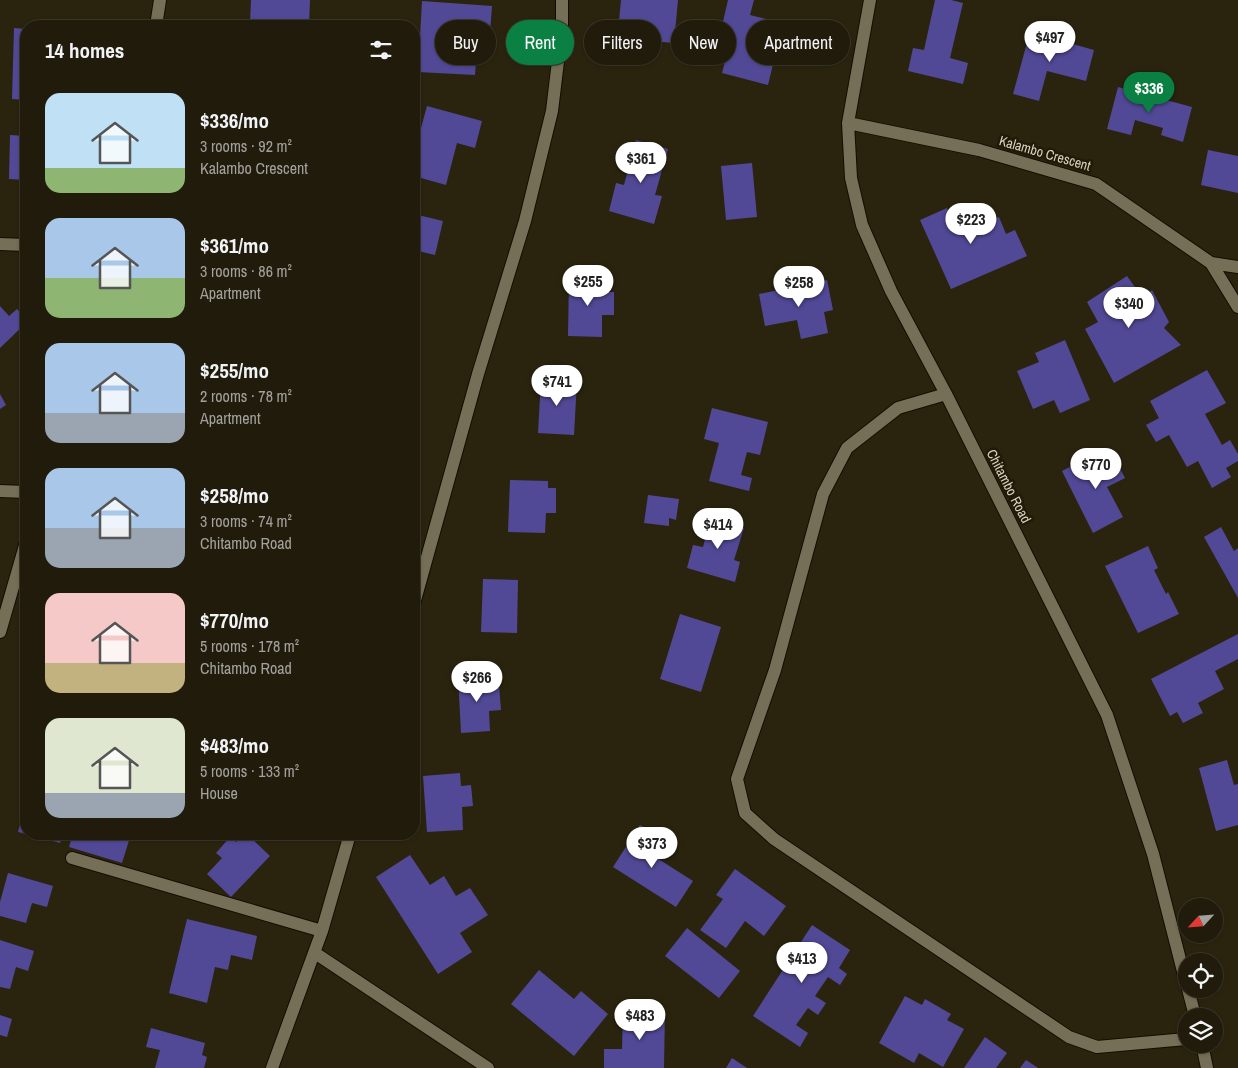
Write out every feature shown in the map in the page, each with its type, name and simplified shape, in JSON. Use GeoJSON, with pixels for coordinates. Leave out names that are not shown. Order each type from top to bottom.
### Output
{"type":"FeatureCollection","features":[{"type":"Feature","properties":{"kind":"street"},"geometry":{"type":"LineString","coordinates":[[157,20],[160,0]]}},
{"type":"Feature","properties":{"kind":"street"},"geometry":{"type":"LineString","coordinates":[[420,582],[478,374],[525,221],[552,111],[562,28],[562,0]]}},
{"type":"Feature","properties":{"kind":"street","name":"Chitambo Road"},"geometry":{"type":"LineString","coordinates":[[870,0],[848,123],[851,178],[862,226],[891,291],[946,394],[1107,715],[1153,854],[1178,953]]}},
{"type":"Feature","properties":{"kind":"street","name":"Kalambo Crescent"},"geometry":{"type":"LineString","coordinates":[[848,123],[979,150],[1096,184],[1211,263],[1238,307]]}},
{"type":"Feature","properties":{"kind":"street"},"geometry":{"type":"LineString","coordinates":[[0,244],[20,245]]}},
{"type":"Feature","properties":{"kind":"street","name":"Kalambo Crescent"},"geometry":{"type":"LineString","coordinates":[[1211,263],[1238,268]]}},
{"type":"Feature","properties":{"kind":"street"},"geometry":{"type":"LineString","coordinates":[[946,394],[898,408],[847,448],[823,494],[774,670],[737,779],[746,813],[774,839],[1069,1037],[1097,1047],[1178,1040]]}},
{"type":"Feature","properties":{"kind":"street"},"geometry":{"type":"LineString","coordinates":[[0,491],[20,492]]}},
{"type":"Feature","properties":{"kind":"street"},"geometry":{"type":"LineString","coordinates":[[0,632],[20,563]]}},
{"type":"Feature","properties":{"kind":"street"},"geometry":{"type":"LineString","coordinates":[[272,1068],[315,953],[348,840]]}},
{"type":"Feature","properties":{"kind":"street"},"geometry":{"type":"LineString","coordinates":[[72,858],[322,931]]}},
{"type":"Feature","properties":{"kind":"street"},"geometry":{"type":"LineString","coordinates":[[315,953],[488,1068]]}},
{"type":"Feature","properties":{"kind":"street"},"geometry":{"type":"LineString","coordinates":[[1204,1053],[1208,1068]]}},
{"type":"Feature","properties":{"kind":"building"},"geometry":{"type":"Polygon","coordinates":[[[251,0],[310,0],[309,20],[250,20],[251,0]]]}},
{"type":"Feature","properties":{"kind":"building"},"geometry":{"type":"Polygon","coordinates":[[[621,0],[678,0],[676,20],[671,20],[671,43],[661,42],[661,20],[619,20],[621,0]]]}},
{"type":"Feature","properties":{"kind":"building"},"geometry":{"type":"Polygon","coordinates":[[[728,0],[754,0],[750,15],[771,20],[746,20],[746,65],[773,65],[768,85],[722,73],[724,65],[736,65],[736,20],[723,20],[728,0]]]}},
{"type":"Feature","properties":{"kind":"building"},"geometry":{"type":"Polygon","coordinates":[[[935,0],[951,0],[963,3],[950,58],[968,63],[963,84],[908,71],[913,48],[924,50],[935,0]]]}},
{"type":"Feature","properties":{"kind":"building"},"geometry":{"type":"Polygon","coordinates":[[[422,1],[492,6],[491,20],[435,20],[435,65],[476,65],[475,75],[420,72],[422,1]]]}},
{"type":"Feature","properties":{"kind":"building"},"geometry":{"type":"Polygon","coordinates":[[[14,28],[20,28],[20,100],[12,99],[14,28]]]}},
{"type":"Feature","properties":{"kind":"building"},"geometry":{"type":"Polygon","coordinates":[[[1031,28],[1052,33],[1051,38],[1094,50],[1086,81],[1047,71],[1039,101],[1013,94],[1031,28]]]}},
{"type":"Feature","properties":{"kind":"building"},"geometry":{"type":"Polygon","coordinates":[[[1118,87],[1192,107],[1183,142],[1161,135],[1163,128],[1135,120],[1131,135],[1107,129],[1118,87]]]}},
{"type":"Feature","properties":{"kind":"building"},"geometry":{"type":"Polygon","coordinates":[[[427,106],[482,121],[475,148],[457,143],[446,185],[420,178],[420,132],[427,106]]]}},
{"type":"Feature","properties":{"kind":"building"},"geometry":{"type":"Polygon","coordinates":[[[10,135],[20,136],[20,180],[9,179],[10,135]]]}},
{"type":"Feature","properties":{"kind":"building"},"geometry":{"type":"Polygon","coordinates":[[[636,140],[668,149],[655,195],[662,196],[654,224],[609,211],[616,183],[624,185],[636,140]]]}},
{"type":"Feature","properties":{"kind":"building"},"geometry":{"type":"Polygon","coordinates":[[[1208,150],[1238,156],[1238,193],[1201,185],[1208,150]]]}},
{"type":"Feature","properties":{"kind":"building"},"geometry":{"type":"Polygon","coordinates":[[[752,163],[757,217],[726,220],[721,166],[752,163]]]}},
{"type":"Feature","properties":{"kind":"building"},"geometry":{"type":"Polygon","coordinates":[[[947,208],[954,224],[988,209],[992,219],[999,217],[1006,234],[1015,230],[1027,256],[951,289],[920,220],[947,208]]]}},
{"type":"Feature","properties":{"kind":"building"},"geometry":{"type":"Polygon","coordinates":[[[420,215],[443,221],[435,255],[420,251],[420,215]]]}},
{"type":"Feature","properties":{"kind":"building"},"geometry":{"type":"Polygon","coordinates":[[[1127,276],[1143,298],[1152,290],[1169,322],[1164,328],[1181,345],[1114,383],[1085,329],[1098,322],[1087,302],[1127,276]]]}},
{"type":"Feature","properties":{"kind":"building"},"geometry":{"type":"Polygon","coordinates":[[[569,278],[605,279],[605,292],[614,292],[614,315],[602,315],[602,337],[568,336],[569,278]]]}},
{"type":"Feature","properties":{"kind":"building"},"geometry":{"type":"Polygon","coordinates":[[[827,280],[833,310],[824,312],[828,333],[801,339],[797,320],[765,326],[759,294],[827,280]]]}},
{"type":"Feature","properties":{"kind":"building"},"geometry":{"type":"Polygon","coordinates":[[[0,306],[9,316],[17,309],[20,312],[20,329],[0,348],[0,306]]]}},
{"type":"Feature","properties":{"kind":"building"},"geometry":{"type":"Polygon","coordinates":[[[1065,340],[1090,400],[1060,413],[1054,400],[1033,409],[1017,371],[1039,362],[1035,353],[1065,340]]]}},
{"type":"Feature","properties":{"kind":"building"},"geometry":{"type":"Polygon","coordinates":[[[1207,370],[1226,403],[1205,414],[1222,445],[1230,440],[1238,454],[1238,461],[1226,468],[1231,477],[1212,488],[1198,461],[1187,467],[1169,435],[1156,442],[1146,425],[1159,418],[1150,401],[1207,370]]]}},
{"type":"Feature","properties":{"kind":"building"},"geometry":{"type":"Polygon","coordinates":[[[541,379],[577,381],[574,435],[538,433],[541,379]]]}},
{"type":"Feature","properties":{"kind":"building"},"geometry":{"type":"Polygon","coordinates":[[[0,394],[6,405],[0,409],[0,394]]]}},
{"type":"Feature","properties":{"kind":"building"},"geometry":{"type":"Polygon","coordinates":[[[712,408],[768,422],[760,455],[747,452],[741,475],[752,478],[749,491],[709,481],[719,443],[704,439],[712,408]]]}},
{"type":"Feature","properties":{"kind":"building"},"geometry":{"type":"Polygon","coordinates":[[[1095,454],[1099,462],[1113,455],[1125,478],[1107,487],[1123,517],[1093,533],[1062,471],[1095,454]]]}},
{"type":"Feature","properties":{"kind":"building"},"geometry":{"type":"Polygon","coordinates":[[[510,480],[548,481],[548,488],[556,488],[556,513],[546,513],[545,533],[508,532],[510,480]]]}},
{"type":"Feature","properties":{"kind":"building"},"geometry":{"type":"Polygon","coordinates":[[[648,495],[679,499],[676,520],[669,518],[669,526],[644,523],[648,495]]]}},
{"type":"Feature","properties":{"kind":"building"},"geometry":{"type":"Polygon","coordinates":[[[712,513],[730,518],[728,523],[744,528],[734,560],[740,562],[735,582],[687,568],[693,545],[703,547],[712,513]]]}},
{"type":"Feature","properties":{"kind":"building"},"geometry":{"type":"Polygon","coordinates":[[[1221,527],[1234,551],[1238,548],[1238,598],[1204,537],[1221,527]]]}},
{"type":"Feature","properties":{"kind":"building"},"geometry":{"type":"Polygon","coordinates":[[[1148,546],[1158,568],[1154,570],[1179,614],[1138,633],[1105,566],[1148,546]]]}},
{"type":"Feature","properties":{"kind":"building"},"geometry":{"type":"Polygon","coordinates":[[[483,579],[518,580],[517,633],[481,632],[483,579]]]}},
{"type":"Feature","properties":{"kind":"building"},"geometry":{"type":"Polygon","coordinates":[[[680,614],[721,627],[701,692],[660,679],[680,614]]]}},
{"type":"Feature","properties":{"kind":"building"},"geometry":{"type":"Polygon","coordinates":[[[1238,634],[1238,659],[1215,671],[1224,689],[1198,703],[1203,713],[1183,723],[1177,712],[1170,716],[1151,679],[1238,634]]]}},
{"type":"Feature","properties":{"kind":"building"},"geometry":{"type":"Polygon","coordinates":[[[487,674],[488,686],[499,685],[501,710],[489,711],[490,731],[461,733],[458,676],[487,674]]]}},
{"type":"Feature","properties":{"kind":"building"},"geometry":{"type":"Polygon","coordinates":[[[1227,760],[1234,785],[1238,784],[1238,825],[1216,831],[1199,768],[1227,760]]]}},
{"type":"Feature","properties":{"kind":"building"},"geometry":{"type":"Polygon","coordinates":[[[460,773],[461,786],[471,785],[473,806],[462,807],[463,830],[427,832],[423,776],[460,773]]]}},
{"type":"Feature","properties":{"kind":"building"},"geometry":{"type":"Polygon","coordinates":[[[640,825],[659,837],[649,853],[693,881],[676,907],[613,867],[640,825]]]}},
{"type":"Feature","properties":{"kind":"building"},"geometry":{"type":"Polygon","coordinates":[[[49,840],[61,840],[60,843],[49,840]]]}},
{"type":"Feature","properties":{"kind":"building"},"geometry":{"type":"Polygon","coordinates":[[[71,840],[129,840],[122,863],[69,847],[71,840]]]}},
{"type":"Feature","properties":{"kind":"building"},"geometry":{"type":"Polygon","coordinates":[[[227,840],[236,842],[238,840],[253,840],[270,856],[231,897],[207,874],[222,858],[216,853],[227,840]]]}},
{"type":"Feature","properties":{"kind":"building"},"geometry":{"type":"Polygon","coordinates":[[[410,855],[430,885],[444,876],[456,896],[470,888],[488,915],[460,933],[472,952],[438,974],[376,877],[410,855]]]}},
{"type":"Feature","properties":{"kind":"building"},"geometry":{"type":"Polygon","coordinates":[[[735,869],[786,906],[764,936],[745,921],[726,948],[700,930],[723,899],[716,895],[735,869]]]}},
{"type":"Feature","properties":{"kind":"building"},"geometry":{"type":"Polygon","coordinates":[[[8,873],[53,886],[47,907],[32,903],[26,923],[0,916],[0,902],[8,873]]]}},
{"type":"Feature","properties":{"kind":"building"},"geometry":{"type":"Polygon","coordinates":[[[187,919],[257,936],[252,960],[231,955],[228,970],[215,967],[207,1003],[169,993],[187,919]]]}},
{"type":"Feature","properties":{"kind":"building"},"geometry":{"type":"Polygon","coordinates":[[[812,925],[850,950],[839,968],[847,974],[840,985],[828,977],[815,996],[826,1003],[818,1015],[808,1008],[796,1025],[808,1033],[800,1047],[753,1016],[812,925]]]}},
{"type":"Feature","properties":{"kind":"building"},"geometry":{"type":"Polygon","coordinates":[[[687,928],[740,971],[719,998],[665,956],[687,928]]]}},
{"type":"Feature","properties":{"kind":"building"},"geometry":{"type":"Polygon","coordinates":[[[0,940],[34,951],[28,971],[16,967],[10,989],[0,987],[0,940]]]}},
{"type":"Feature","properties":{"kind":"building"},"geometry":{"type":"Polygon","coordinates":[[[539,970],[574,999],[581,991],[608,1014],[574,1056],[511,1004],[539,970]]]}},
{"type":"Feature","properties":{"kind":"building"},"geometry":{"type":"Polygon","coordinates":[[[905,996],[922,1005],[925,999],[951,1014],[947,1020],[964,1029],[943,1067],[919,1053],[914,1063],[879,1043],[905,996]]]}},
{"type":"Feature","properties":{"kind":"building"},"geometry":{"type":"Polygon","coordinates":[[[623,1009],[665,1011],[664,1068],[604,1068],[604,1049],[622,1049],[623,1009]]]}},
{"type":"Feature","properties":{"kind":"building"},"geometry":{"type":"Polygon","coordinates":[[[0,1015],[12,1019],[7,1037],[0,1035],[0,1015]]]}},
{"type":"Feature","properties":{"kind":"building"},"geometry":{"type":"Polygon","coordinates":[[[151,1028],[205,1043],[202,1055],[207,1057],[204,1068],[155,1068],[160,1050],[146,1047],[151,1028]]]}},
{"type":"Feature","properties":{"kind":"building"},"geometry":{"type":"Polygon","coordinates":[[[985,1037],[1007,1053],[996,1068],[964,1068],[985,1037]]]}},
{"type":"Feature","properties":{"kind":"building"},"geometry":{"type":"Polygon","coordinates":[[[732,1058],[747,1068],[726,1068],[732,1058]]]}},
{"type":"Feature","properties":{"kind":"building"},"geometry":{"type":"Polygon","coordinates":[[[1026,1060],[1038,1068],[1020,1068],[1026,1060]]]}}]}
